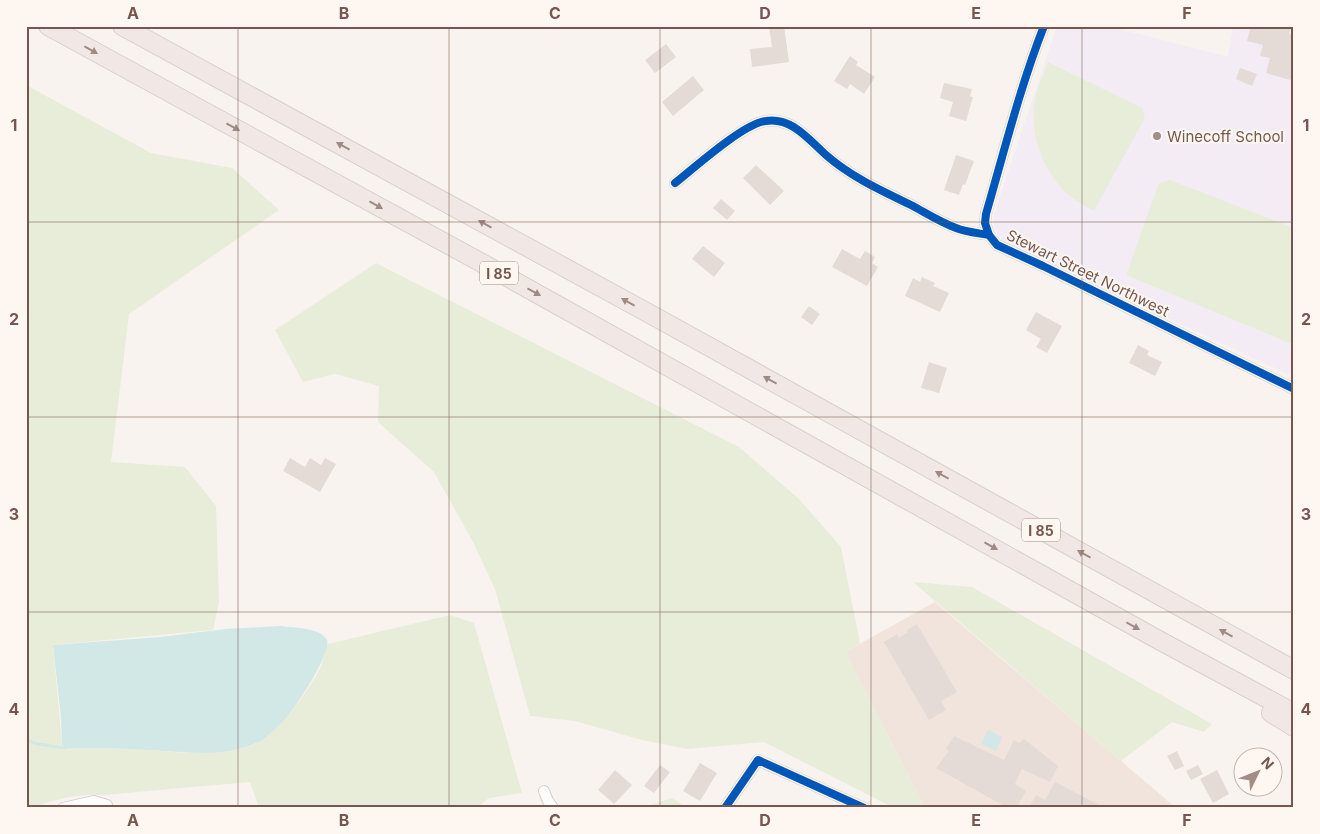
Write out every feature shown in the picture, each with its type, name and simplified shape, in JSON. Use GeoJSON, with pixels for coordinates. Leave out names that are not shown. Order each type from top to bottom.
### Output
{"type":"FeatureCollection","features":[{"type":"Feature","properties":{"kind":"highway","name":"I 85"},"geometry":{"type":"LineString","coordinates":[[48,26],[500,273],[1155,638],[1294,713]]}},
{"type":"Feature","properties":{"kind":"highway","name":"I 85"},"geometry":{"type":"LineString","coordinates":[[122,26],[642,309],[1294,669]]}},
{"type":"Feature","properties":{"kind":"highway"},"geometry":{"type":"LineString","coordinates":[[1155,638],[1294,727]]}},
{"type":"Feature","properties":{"kind":"street","name":"Stewart Street Northwest"},"geometry":{"type":"LineString","coordinates":[[1044,26],[986,214],[989,235],[996,245],[1043,266],[1294,389]]}},
{"type":"Feature","properties":{"kind":"street"},"geometry":{"type":"LineString","coordinates":[[675,183],[741,132],[756,124],[772,120],[790,125],[798,130],[840,167],[865,182],[956,228],[989,235]]}},
{"type":"Feature","properties":{"kind":"street"},"geometry":{"type":"LineString","coordinates":[[725,808],[758,760],[864,808]]}},
{"type":"Feature","properties":{"kind":"street"},"geometry":{"type":"LineString","coordinates":[[544,791],[553,808]]}},
{"type":"Feature","properties":{"kind":"street"},"geometry":{"type":"LineString","coordinates":[[64,808],[94,801],[107,805],[108,808]]}},
{"type":"Feature","properties":{"kind":"shaded area","name":"Winecoff School"},"geometry":{"type":"Polygon","coordinates":[[[1057,26],[1108,26],[1228,57],[1233,26],[1294,26],[1294,377],[1003,241],[994,228],[994,214],[1057,26]]]}},
{"type":"Feature","properties":{"kind":"shaded area"},"geometry":{"type":"Polygon","coordinates":[[[935,602],[1176,808],[921,808],[923,804],[845,652],[935,602]]]}},
{"type":"Feature","properties":{"kind":"green space"},"geometry":{"type":"Polygon","coordinates":[[[1048,62],[1142,108],[1145,118],[1094,211],[1065,192],[1048,169],[1037,143],[1034,129],[1035,102],[1048,62]]]}},
{"type":"Feature","properties":{"kind":"green space"},"geometry":{"type":"Polygon","coordinates":[[[26,85],[151,153],[232,168],[279,210],[129,314],[111,462],[185,467],[216,506],[219,602],[213,630],[53,645],[64,748],[210,753],[240,749],[255,744],[273,731],[302,698],[321,666],[328,644],[450,615],[474,623],[522,793],[489,798],[476,808],[259,808],[250,782],[78,796],[26,808],[26,85]]]}},
{"type":"Feature","properties":{"kind":"green space"},"geometry":{"type":"Polygon","coordinates":[[[1170,180],[1294,228],[1294,345],[1126,275],[1159,183],[1170,180]]]}},
{"type":"Feature","properties":{"kind":"green space"},"geometry":{"type":"Polygon","coordinates":[[[376,263],[739,447],[799,499],[841,547],[860,643],[845,652],[923,804],[921,808],[894,808],[764,742],[687,749],[642,740],[575,721],[530,716],[495,589],[473,542],[434,472],[378,422],[379,386],[335,374],[303,382],[275,330],[376,263]]]}},
{"type":"Feature","properties":{"kind":"green space"},"geometry":{"type":"Polygon","coordinates":[[[913,582],[972,587],[1212,724],[1204,732],[1172,722],[1121,761],[913,582]]]}},
{"type":"Feature","properties":{"kind":"green space"},"geometry":{"type":"Polygon","coordinates":[[[672,798],[687,808],[646,808],[647,806],[672,798]]]}},
{"type":"Feature","properties":{"kind":"water"},"geometry":{"type":"Polygon","coordinates":[[[281,626],[313,630],[324,636],[327,640],[327,646],[320,664],[296,705],[280,724],[261,741],[231,751],[208,753],[116,748],[64,748],[53,645],[160,637],[226,629],[281,626]]]}},
{"type":"Feature","properties":{"kind":"water"},"geometry":{"type":"Polygon","coordinates":[[[988,730],[1002,737],[996,751],[981,744],[988,730]]]}},
{"type":"Feature","properties":{"kind":"building"},"geometry":{"type":"Polygon","coordinates":[[[769,26],[784,26],[789,62],[752,67],[750,49],[772,47],[769,26]]]}},
{"type":"Feature","properties":{"kind":"building"},"geometry":{"type":"Polygon","coordinates":[[[1251,26],[1291,26],[1289,34],[1294,36],[1294,81],[1266,73],[1270,58],[1260,56],[1263,45],[1247,41],[1251,26]]]}},
{"type":"Feature","properties":{"kind":"building"},"geometry":{"type":"Polygon","coordinates":[[[666,44],[676,57],[655,73],[645,60],[666,44]]]}},
{"type":"Feature","properties":{"kind":"building"},"geometry":{"type":"Polygon","coordinates":[[[850,56],[858,62],[856,65],[875,77],[864,94],[850,84],[847,89],[834,81],[850,56]]]}},
{"type":"Feature","properties":{"kind":"building"},"geometry":{"type":"Polygon","coordinates":[[[1240,68],[1257,74],[1252,86],[1236,79],[1240,68]]]}},
{"type":"Feature","properties":{"kind":"building"},"geometry":{"type":"Polygon","coordinates":[[[693,76],[704,90],[673,116],[662,102],[693,76]]]}},
{"type":"Feature","properties":{"kind":"building"},"geometry":{"type":"Polygon","coordinates":[[[944,83],[972,89],[970,96],[973,97],[966,121],[949,116],[953,102],[940,98],[944,83]]]}},
{"type":"Feature","properties":{"kind":"building"},"geometry":{"type":"Polygon","coordinates":[[[956,155],[974,161],[959,195],[944,190],[956,155]]]}},
{"type":"Feature","properties":{"kind":"building"},"geometry":{"type":"Polygon","coordinates":[[[756,165],[784,191],[770,205],[743,178],[756,165]]]}},
{"type":"Feature","properties":{"kind":"building"},"geometry":{"type":"Polygon","coordinates":[[[721,199],[735,211],[727,220],[713,208],[721,199]]]}},
{"type":"Feature","properties":{"kind":"building"},"geometry":{"type":"Polygon","coordinates":[[[703,246],[725,263],[714,277],[692,259],[703,246]]]}},
{"type":"Feature","properties":{"kind":"building"},"geometry":{"type":"Polygon","coordinates":[[[842,249],[860,259],[865,251],[875,257],[872,263],[878,267],[867,286],[832,267],[842,249]]]}},
{"type":"Feature","properties":{"kind":"building"},"geometry":{"type":"Polygon","coordinates":[[[922,277],[935,283],[933,286],[949,293],[940,312],[905,296],[913,278],[920,282],[922,277]]]}},
{"type":"Feature","properties":{"kind":"building"},"geometry":{"type":"Polygon","coordinates":[[[809,306],[820,314],[812,325],[801,317],[809,306]]]}},
{"type":"Feature","properties":{"kind":"building"},"geometry":{"type":"Polygon","coordinates":[[[1036,312],[1062,326],[1047,353],[1036,347],[1041,339],[1026,330],[1036,312]]]}},
{"type":"Feature","properties":{"kind":"building"},"geometry":{"type":"Polygon","coordinates":[[[1138,345],[1149,351],[1147,355],[1162,362],[1155,376],[1129,363],[1138,345]]]}},
{"type":"Feature","properties":{"kind":"building"},"geometry":{"type":"Polygon","coordinates":[[[929,362],[947,368],[939,393],[921,388],[929,362]]]}},
{"type":"Feature","properties":{"kind":"building"},"geometry":{"type":"Polygon","coordinates":[[[290,458],[305,467],[310,458],[321,465],[325,458],[336,464],[320,492],[283,471],[290,458]]]}},
{"type":"Feature","properties":{"kind":"building"},"geometry":{"type":"Polygon","coordinates":[[[917,624],[957,692],[941,701],[946,710],[929,720],[884,642],[897,634],[899,638],[917,624]]]}},
{"type":"Feature","properties":{"kind":"building"},"geometry":{"type":"Polygon","coordinates":[[[954,736],[1004,760],[1014,740],[1019,743],[1024,739],[1058,766],[1050,782],[1022,769],[1015,784],[1026,791],[1016,808],[1008,808],[936,768],[949,751],[946,749],[954,736]]]}},
{"type":"Feature","properties":{"kind":"building"},"geometry":{"type":"Polygon","coordinates":[[[1177,751],[1184,766],[1175,770],[1167,756],[1177,751]]]}},
{"type":"Feature","properties":{"kind":"building"},"geometry":{"type":"Polygon","coordinates":[[[700,763],[717,773],[700,801],[683,791],[700,763]]]}},
{"type":"Feature","properties":{"kind":"building"},"geometry":{"type":"Polygon","coordinates":[[[660,765],[670,772],[654,793],[644,786],[660,765]]]}},
{"type":"Feature","properties":{"kind":"building"},"geometry":{"type":"Polygon","coordinates":[[[1198,765],[1203,774],[1191,780],[1186,771],[1198,765]]]}},
{"type":"Feature","properties":{"kind":"building"},"geometry":{"type":"Polygon","coordinates":[[[615,770],[632,785],[614,804],[598,790],[615,770]]]}},
{"type":"Feature","properties":{"kind":"building"},"geometry":{"type":"Polygon","coordinates":[[[1217,770],[1229,794],[1213,803],[1200,779],[1217,770]]]}},
{"type":"Feature","properties":{"kind":"building"},"geometry":{"type":"Polygon","coordinates":[[[1055,782],[1105,808],[1029,808],[1036,795],[1045,800],[1055,782]]]}},
{"type":"Feature","properties":{"kind":"waterway"},"geometry":{"type":"LineString","coordinates":[[26,740],[38,744],[67,747]]}},
{"type":"Feature","properties":{"kind":"cycle path"},"geometry":{"type":"LineString","coordinates":[[1044,26],[1020,96],[986,214],[985,223],[989,235],[997,245],[1294,389]]}},
{"type":"Feature","properties":{"kind":"cycle path"},"geometry":{"type":"LineString","coordinates":[[675,183],[719,147],[745,129],[766,121],[775,121],[792,126],[836,163],[867,183],[950,226],[989,235]]}},
{"type":"Feature","properties":{"kind":"cycle path"},"geometry":{"type":"LineString","coordinates":[[725,808],[758,760],[864,808]]}},
{"type":"Feature","properties":{"kind":"place","name":"Winecoff School"},"geometry":{"type":"Point","coordinates":[1157,136]}}]}
